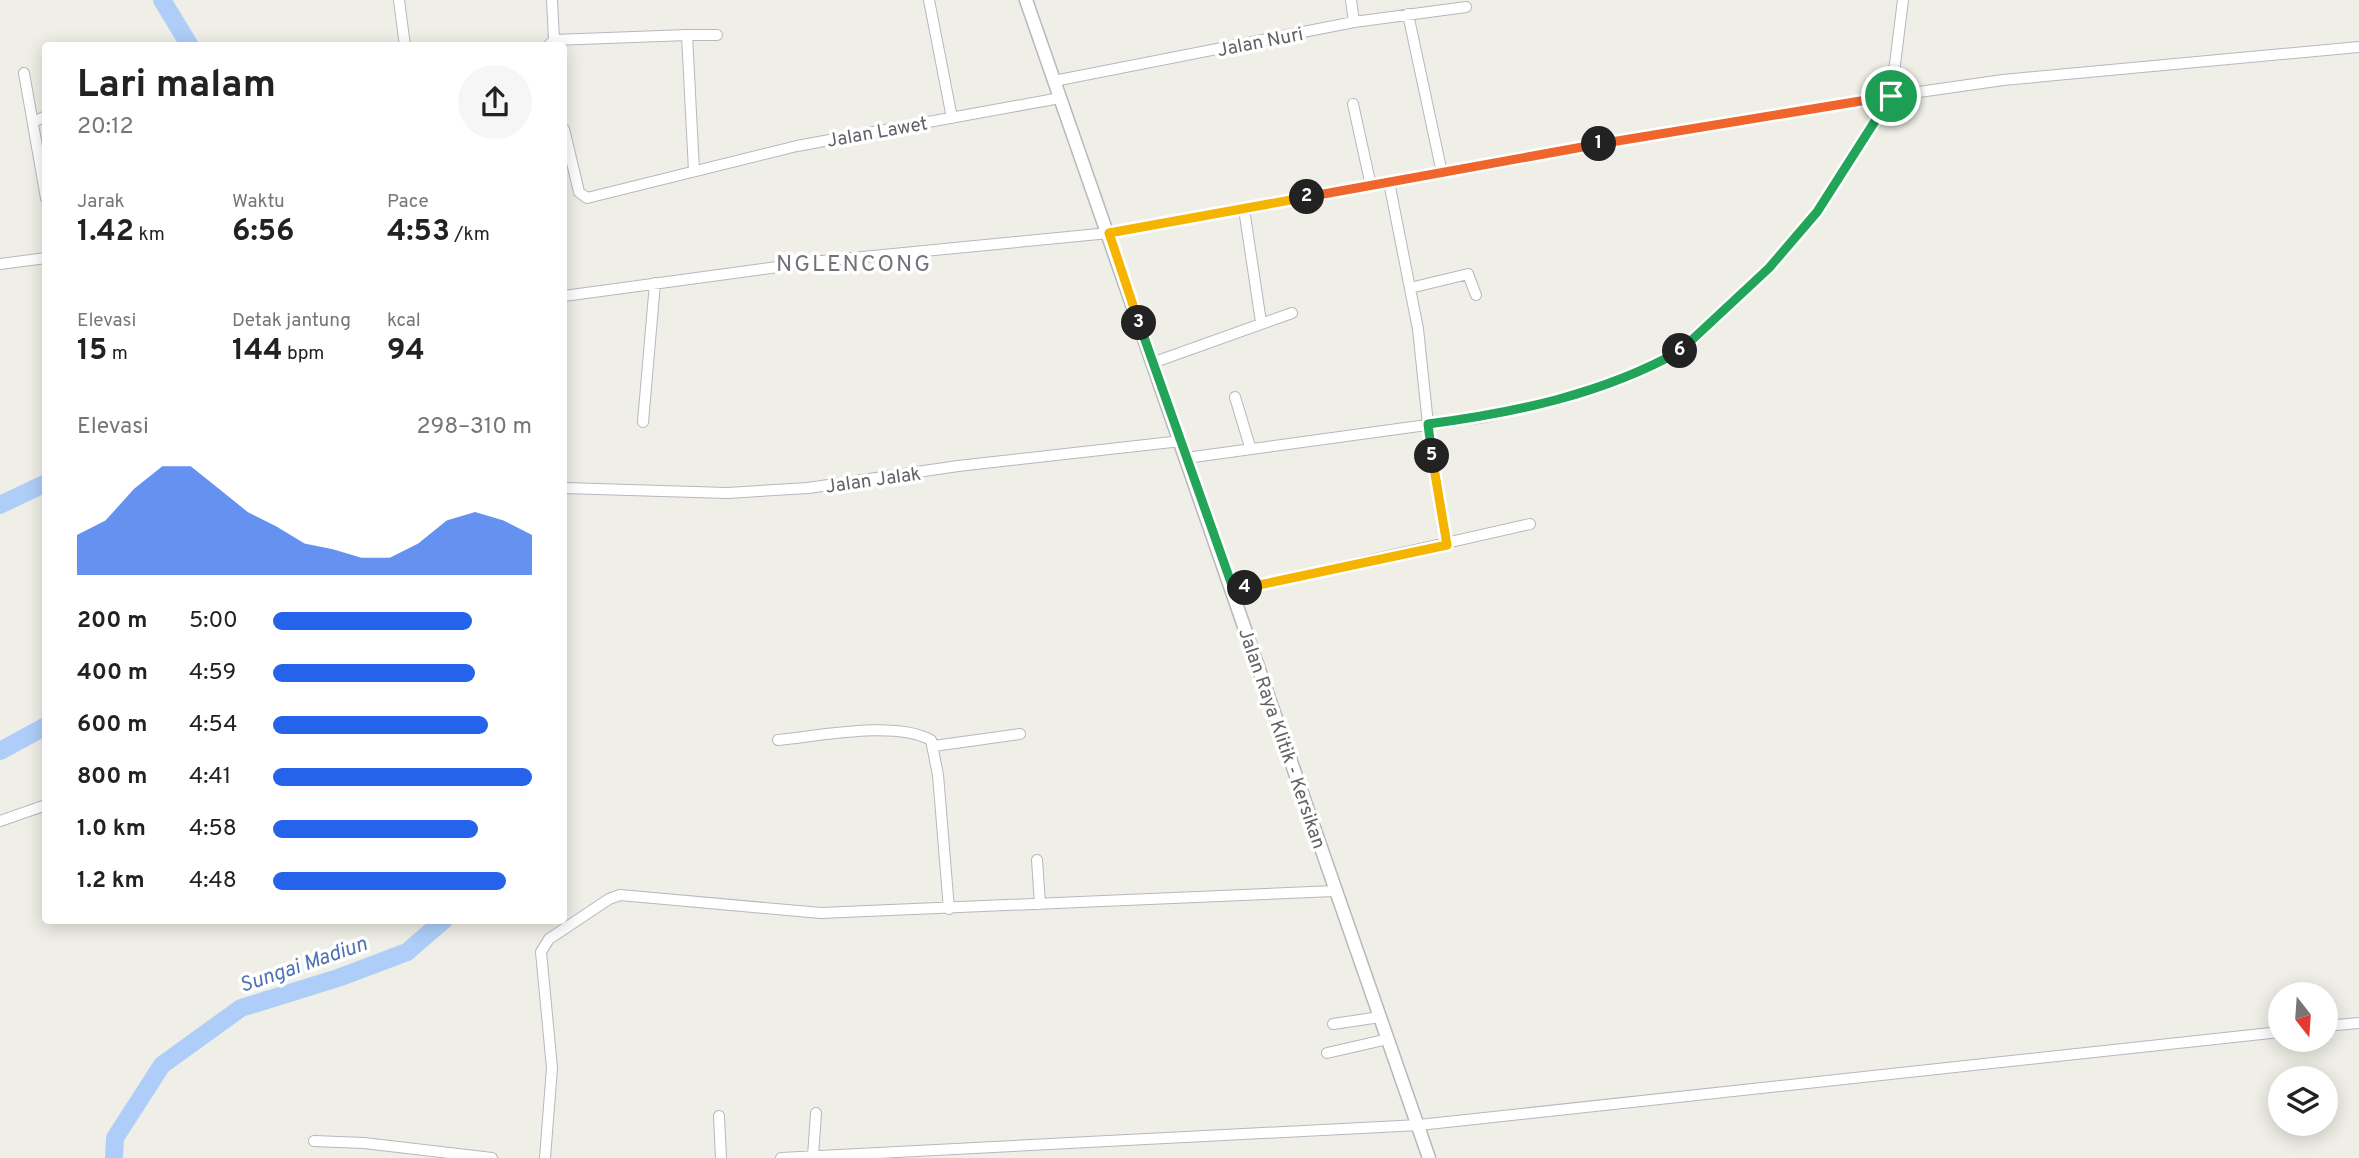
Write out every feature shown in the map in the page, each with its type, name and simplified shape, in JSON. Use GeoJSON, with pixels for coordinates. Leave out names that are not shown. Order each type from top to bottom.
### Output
{"type":"FeatureCollection","features":[{"type":"Feature","properties":{"kind":"street"},"geometry":{"type":"LineString","coordinates":[[399,0],[404,42]]}},
{"type":"Feature","properties":{"kind":"street"},"geometry":{"type":"LineString","coordinates":[[551,42],[552,0]]}},
{"type":"Feature","properties":{"kind":"street"},"geometry":{"type":"LineString","coordinates":[[929,0],[952,118]]}},
{"type":"Feature","properties":{"kind":"street","name":"Jalan Raya Klitik - Kersikan"},"geometry":{"type":"LineString","coordinates":[[1026,0],[1430,1158]]}},
{"type":"Feature","properties":{"kind":"street"},"geometry":{"type":"LineString","coordinates":[[1351,0],[1354,22]]}},
{"type":"Feature","properties":{"kind":"street"},"geometry":{"type":"LineString","coordinates":[[1186,457],[1495,415],[1582,392],[1686,347],[1769,268],[1817,212],[1891,96],[1903,0]]}},
{"type":"Feature","properties":{"kind":"street","name":"Jalan Nuri"},"geometry":{"type":"LineString","coordinates":[[1055,81],[1354,22],[1466,7]]}},
{"type":"Feature","properties":{"kind":"street"},"geometry":{"type":"LineString","coordinates":[[1408,14],[1442,173]]}},
{"type":"Feature","properties":{"kind":"street"},"geometry":{"type":"LineString","coordinates":[[567,42],[717,34]]}},
{"type":"Feature","properties":{"kind":"street"},"geometry":{"type":"LineString","coordinates":[[687,35],[694,171]]}},
{"type":"Feature","properties":{"kind":"street"},"geometry":{"type":"LineString","coordinates":[[567,296],[898,253],[1109,233],[1891,96],[2043,76],[2359,47]]}},
{"type":"Feature","properties":{"kind":"street"},"geometry":{"type":"LineString","coordinates":[[24,73],[42,167]]}},
{"type":"Feature","properties":{"kind":"street","name":"Jalan Lawet"},"geometry":{"type":"LineString","coordinates":[[567,142],[579,192],[585,197],[797,146],[1060,98]]}},
{"type":"Feature","properties":{"kind":"street"},"geometry":{"type":"LineString","coordinates":[[1353,104],[1371,186]]}},
{"type":"Feature","properties":{"kind":"street"},"geometry":{"type":"LineString","coordinates":[[33,121],[42,118]]}},
{"type":"Feature","properties":{"kind":"street"},"geometry":{"type":"LineString","coordinates":[[1389,183],[1410,288],[1447,545]]}},
{"type":"Feature","properties":{"kind":"street"},"geometry":{"type":"LineString","coordinates":[[1244,209],[1261,322]]}},
{"type":"Feature","properties":{"kind":"street"},"geometry":{"type":"LineString","coordinates":[[0,264],[42,259]]}},
{"type":"Feature","properties":{"kind":"street"},"geometry":{"type":"LineString","coordinates":[[1410,288],[1468,274],[1476,295]]}},
{"type":"Feature","properties":{"kind":"street"},"geometry":{"type":"LineString","coordinates":[[643,422],[654,283]]}},
{"type":"Feature","properties":{"kind":"street"},"geometry":{"type":"LineString","coordinates":[[1152,363],[1292,313]]}},
{"type":"Feature","properties":{"kind":"street"},"geometry":{"type":"LineString","coordinates":[[1235,397],[1250,447]]}},
{"type":"Feature","properties":{"kind":"street","name":"Jalan Jalak"},"geometry":{"type":"LineString","coordinates":[[567,488],[727,494],[808,488],[958,466],[1181,441]]}},
{"type":"Feature","properties":{"kind":"street"},"geometry":{"type":"LineString","coordinates":[[1234,591],[1447,545],[1530,524]]}},
{"type":"Feature","properties":{"kind":"street"},"geometry":{"type":"LineString","coordinates":[[778,740],[886,731],[923,735],[934,746],[949,909]]}},
{"type":"Feature","properties":{"kind":"street"},"geometry":{"type":"LineString","coordinates":[[934,746],[1020,734]]}},
{"type":"Feature","properties":{"kind":"street"},"geometry":{"type":"LineString","coordinates":[[0,821],[42,806]]}},
{"type":"Feature","properties":{"kind":"street"},"geometry":{"type":"LineString","coordinates":[[1037,860],[1040,904]]}},
{"type":"Feature","properties":{"kind":"street"},"geometry":{"type":"LineString","coordinates":[[545,1158],[552,1068],[541,952],[550,939],[608,899],[632,894],[821,913],[1335,891]]}},
{"type":"Feature","properties":{"kind":"street"},"geometry":{"type":"LineString","coordinates":[[1333,1024],[1380,1017]]}},
{"type":"Feature","properties":{"kind":"street"},"geometry":{"type":"LineString","coordinates":[[2338,1025],[2359,1023]]}},
{"type":"Feature","properties":{"kind":"street"},"geometry":{"type":"LineString","coordinates":[[781,1158],[1419,1125],[2268,1033]]}},
{"type":"Feature","properties":{"kind":"street"},"geometry":{"type":"LineString","coordinates":[[1327,1053],[1388,1039]]}},
{"type":"Feature","properties":{"kind":"street"},"geometry":{"type":"LineString","coordinates":[[813,1156],[816,1113]]}},
{"type":"Feature","properties":{"kind":"street"},"geometry":{"type":"LineString","coordinates":[[719,1116],[721,1158]]}},
{"type":"Feature","properties":{"kind":"street"},"geometry":{"type":"LineString","coordinates":[[314,1141],[364,1143],[492,1158]]}},
{"type":"Feature","properties":{"kind":"street"},"geometry":{"type":"LineString","coordinates":[[1024,1158],[1026,1144]]}},
{"type":"Feature","properties":{"kind":"waterway","name":"Sungai Madiun"},"geometry":{"type":"LineString","coordinates":[[162,0],[188,42]]}},
{"type":"Feature","properties":{"kind":"waterway","name":"Sungai Madiun"},"geometry":{"type":"LineString","coordinates":[[0,505],[42,485]]}},
{"type":"Feature","properties":{"kind":"waterway","name":"Sungai Madiun"},"geometry":{"type":"LineString","coordinates":[[0,751],[42,728]]}},
{"type":"Feature","properties":{"kind":"waterway","name":"Sungai Madiun"},"geometry":{"type":"LineString","coordinates":[[114,1158],[115,1138],[162,1065],[241,1008],[338,978],[407,952],[439,924]]}},
{"type":"Feature","properties":{"kind":"district","name":"NGLENCONG"},"geometry":{"type":"Point","coordinates":[854,263]}},
{"type":"Feature","properties":{"kind":"route"},"geometry":{"type":"LineString","coordinates":[[1891,96],[1817,212],[1769,268],[1686,347],[1649,366],[1582,392],[1485,417],[1428,424],[1447,545],[1234,591],[1152,363],[1109,233],[1648,136],[1891,96]]}}]}
